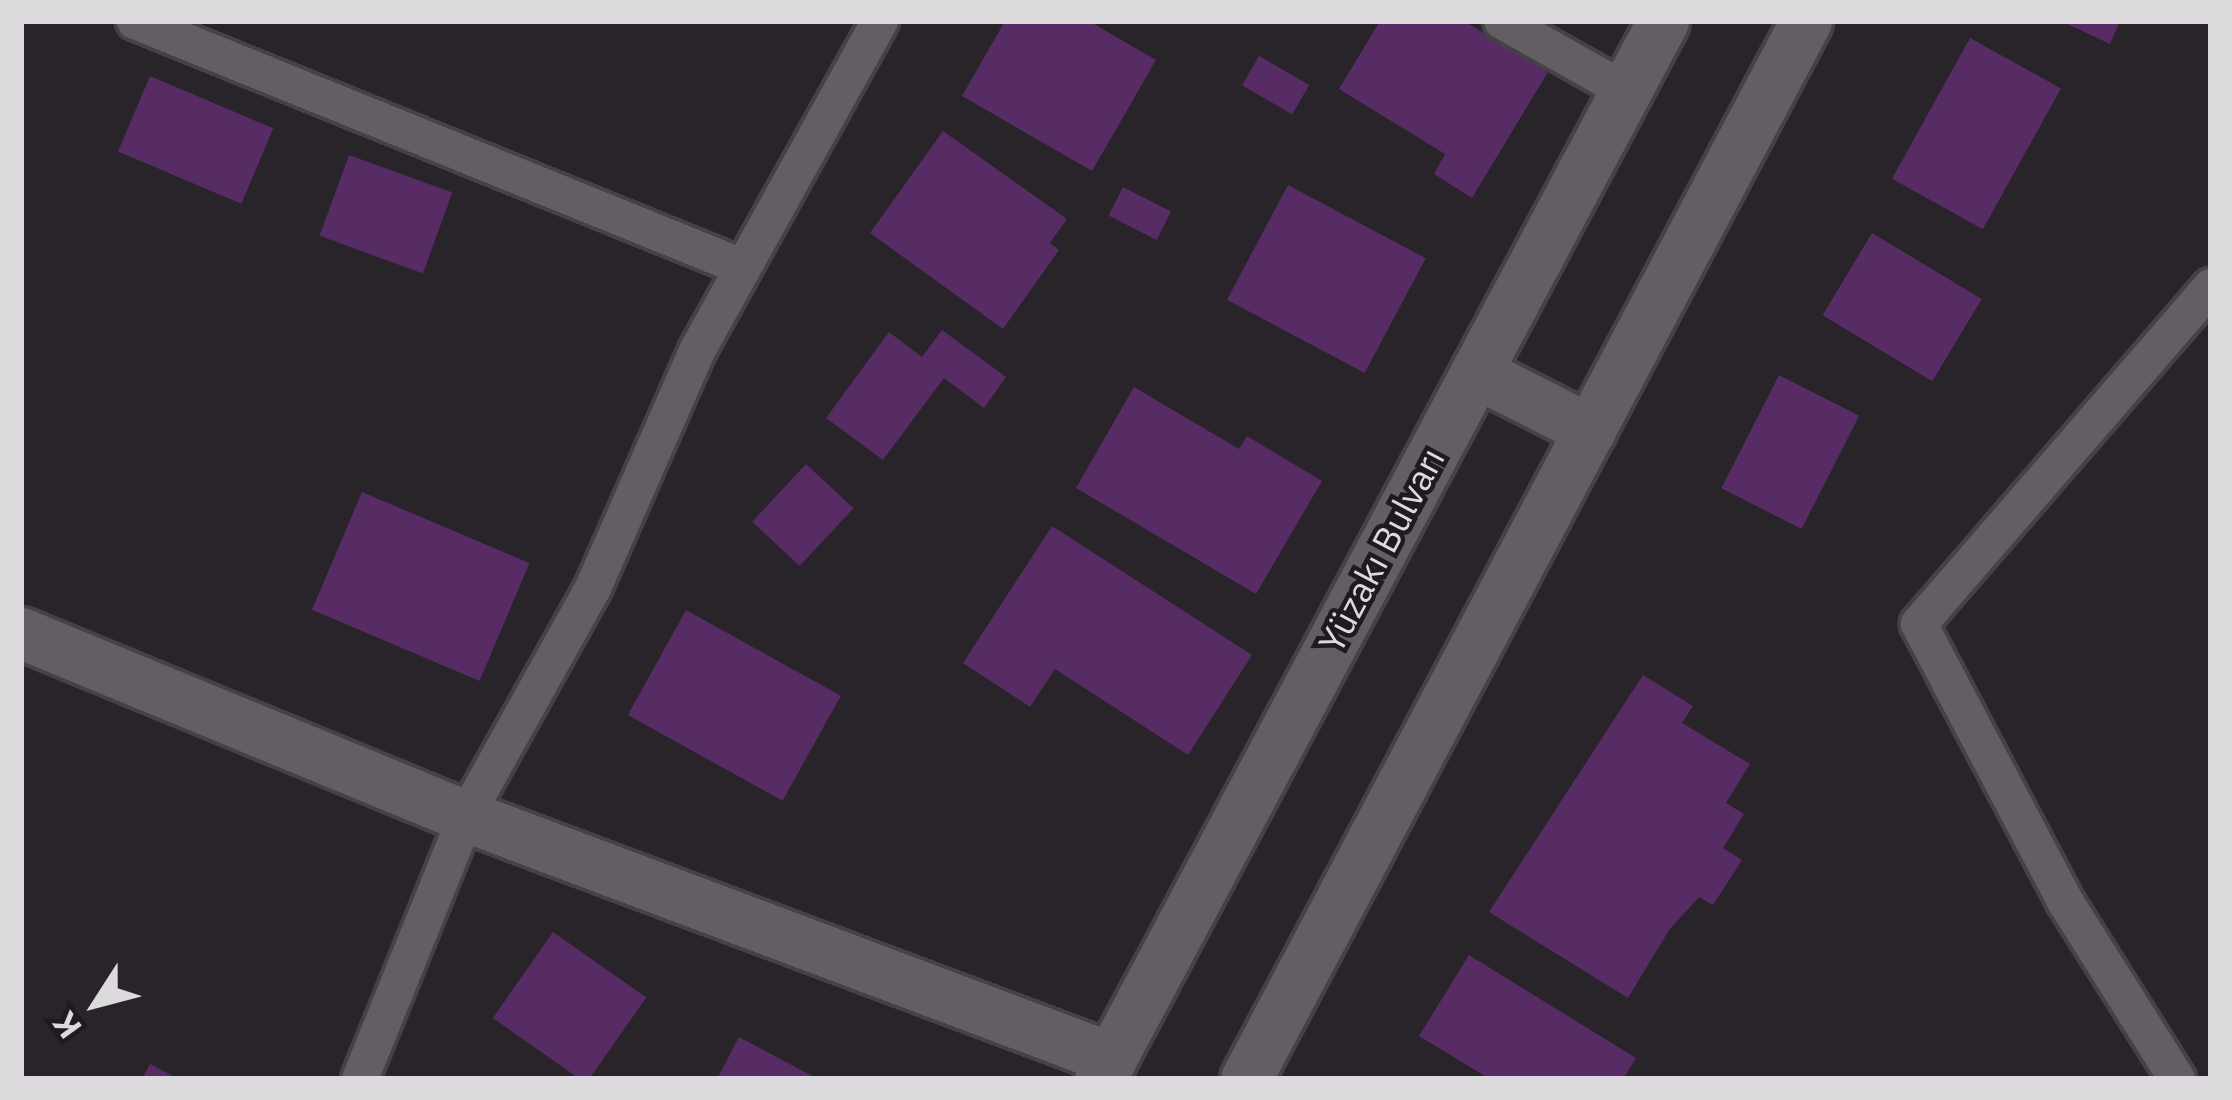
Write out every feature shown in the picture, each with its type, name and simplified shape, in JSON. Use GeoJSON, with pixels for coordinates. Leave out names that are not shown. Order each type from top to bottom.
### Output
{"type":"FeatureCollection","features":[{"type":"Feature","properties":{"kind":"main road","name":"Yüzakı Bulvarı"},"geometry":{"type":"LineString","coordinates":[[1105,1069],[1663,21]]}},
{"type":"Feature","properties":{"kind":"main road"},"geometry":{"type":"LineString","coordinates":[[1246,1079],[1806,21]]}},
{"type":"Feature","properties":{"kind":"main road"},"geometry":{"type":"LineString","coordinates":[[1476,372],[1590,430]]}},
{"type":"Feature","properties":{"kind":"main road"},"geometry":{"type":"LineString","coordinates":[[21,633],[466,816],[1105,1069]]}},
{"type":"Feature","properties":{"kind":"street"},"geometry":{"type":"LineString","coordinates":[[135,21],[742,267]]}},
{"type":"Feature","properties":{"kind":"street"},"geometry":{"type":"LineString","coordinates":[[360,1079],[466,816],[593,588],[742,267],[880,21]]}},
{"type":"Feature","properties":{"kind":"street"},"geometry":{"type":"LineString","coordinates":[[1502,21],[1625,91]]}},
{"type":"Feature","properties":{"kind":"street"},"geometry":{"type":"LineString","coordinates":[[2177,1079],[2065,901],[1919,624],[2211,287]]}},
{"type":"Feature","properties":{"kind":"building"},"geometry":{"type":"Polygon","coordinates":[[[1005,21],[1089,21],[1156,60],[1092,171],[962,96],[1005,21]]]}},
{"type":"Feature","properties":{"kind":"building"},"geometry":{"type":"Polygon","coordinates":[[[1380,21],[1464,21],[1548,72],[1472,198],[1434,174],[1445,154],[1339,89],[1380,21]]]}},
{"type":"Feature","properties":{"kind":"building"},"geometry":{"type":"Polygon","coordinates":[[[2061,21],[2120,21],[2110,44],[2061,21]]]}},
{"type":"Feature","properties":{"kind":"building"},"geometry":{"type":"Polygon","coordinates":[[[1970,38],[2061,88],[1983,229],[1892,179],[1970,38]]]}},
{"type":"Feature","properties":{"kind":"building"},"geometry":{"type":"Polygon","coordinates":[[[1259,56],[1309,85],[1292,114],[1242,85],[1259,56]]]}},
{"type":"Feature","properties":{"kind":"building"},"geometry":{"type":"Polygon","coordinates":[[[150,76],[273,128],[241,204],[118,151],[150,76]]]}},
{"type":"Feature","properties":{"kind":"building"},"geometry":{"type":"Polygon","coordinates":[[[943,131],[1067,219],[1050,243],[1059,250],[1003,329],[870,233],[943,131]]]}},
{"type":"Feature","properties":{"kind":"building"},"geometry":{"type":"Polygon","coordinates":[[[349,155],[452,193],[423,273],[320,236],[349,155]]]}},
{"type":"Feature","properties":{"kind":"building"},"geometry":{"type":"Polygon","coordinates":[[[1288,185],[1426,258],[1365,373],[1227,300],[1288,185]]]}},
{"type":"Feature","properties":{"kind":"building"},"geometry":{"type":"Polygon","coordinates":[[[1123,187],[1171,212],[1157,240],[1108,216],[1123,187]]]}},
{"type":"Feature","properties":{"kind":"building"},"geometry":{"type":"Polygon","coordinates":[[[1872,233],[1982,299],[1932,381],[1823,315],[1872,233]]]}},
{"type":"Feature","properties":{"kind":"building"},"geometry":{"type":"Polygon","coordinates":[[[942,330],[1006,377],[984,408],[944,378],[883,460],[826,418],[889,332],[922,357],[942,330]]]}},
{"type":"Feature","properties":{"kind":"building"},"geometry":{"type":"Polygon","coordinates":[[[1779,375],[1859,416],[1802,529],[1721,488],[1779,375]]]}},
{"type":"Feature","properties":{"kind":"building"},"geometry":{"type":"Polygon","coordinates":[[[1134,387],[1239,449],[1247,436],[1322,481],[1256,594],[1076,488],[1134,387]]]}},
{"type":"Feature","properties":{"kind":"building"},"geometry":{"type":"Polygon","coordinates":[[[806,464],[854,508],[800,566],[752,522],[806,464]]]}},
{"type":"Feature","properties":{"kind":"building"},"geometry":{"type":"Polygon","coordinates":[[[362,492],[530,563],[480,681],[312,610],[362,492]]]}},
{"type":"Feature","properties":{"kind":"building"},"geometry":{"type":"Polygon","coordinates":[[[1052,526],[1252,655],[1188,755],[1055,669],[1030,707],[963,663],[1052,526]]]}},
{"type":"Feature","properties":{"kind":"building"},"geometry":{"type":"Polygon","coordinates":[[[686,610],[841,696],[783,801],[628,715],[686,610]]]}},
{"type":"Feature","properties":{"kind":"building"},"geometry":{"type":"Polygon","coordinates":[[[1643,675],[1693,706],[1682,723],[1750,764],[1726,803],[1744,814],[1723,848],[1742,860],[1713,905],[1699,897],[1669,930],[1628,998],[1489,912],[1643,675]]]}},
{"type":"Feature","properties":{"kind":"building"},"geometry":{"type":"Polygon","coordinates":[[[553,932],[646,997],[589,1079],[580,1079],[493,1018],[553,932]]]}},
{"type":"Feature","properties":{"kind":"building"},"geometry":{"type":"Polygon","coordinates":[[[1469,955],[1636,1058],[1623,1079],[1490,1079],[1419,1036],[1469,955]]]}},
{"type":"Feature","properties":{"kind":"building"},"geometry":{"type":"Polygon","coordinates":[[[739,1037],[818,1079],[717,1079],[739,1037]]]}},
{"type":"Feature","properties":{"kind":"building"},"geometry":{"type":"Polygon","coordinates":[[[150,1064],[179,1079],[142,1079],[150,1064]]]}}]}
